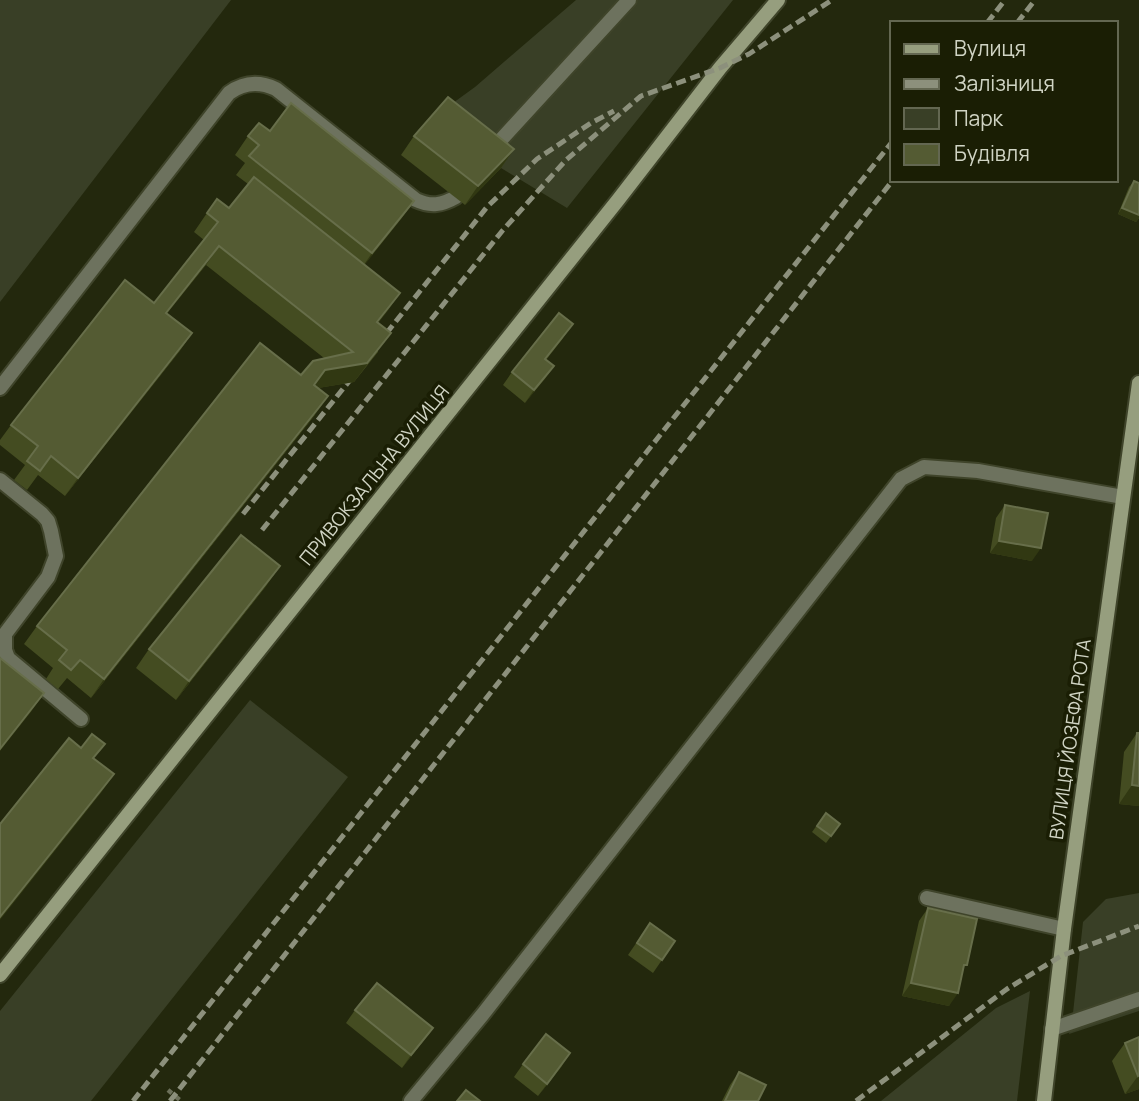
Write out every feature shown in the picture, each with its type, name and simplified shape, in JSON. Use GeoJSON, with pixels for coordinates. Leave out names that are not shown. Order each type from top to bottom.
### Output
{"type":"FeatureCollection","features":[{"type":"Feature","properties":{"kind":"main road","name":"ПРИВОКЗАЛЬНА ВУЛИЦЯ"},"geometry":{"type":"LineString","coordinates":[[0,975],[618,200],[720,68],[778,0]]}},
{"type":"Feature","properties":{"kind":"main road","name":"ВУЛИЦЯ ЙОЗЕФА РОТА"},"geometry":{"type":"LineString","coordinates":[[1044,1101],[1064,929],[1139,383]]}},
{"type":"Feature","properties":{"kind":"street"},"geometry":{"type":"LineString","coordinates":[[486,156],[629,0]]}},
{"type":"Feature","properties":{"kind":"street"},"geometry":{"type":"LineString","coordinates":[[0,388],[229,93],[237,87],[257,83],[276,89],[416,200],[437,205],[456,197]]}},
{"type":"Feature","properties":{"kind":"street"},"geometry":{"type":"LineString","coordinates":[[411,1101],[491,1003],[901,479],[923,467],[978,471],[1123,497]]}},
{"type":"Feature","properties":{"kind":"street"},"geometry":{"type":"LineString","coordinates":[[0,480],[48,521],[56,556],[48,577],[5,634],[5,650],[8,658],[81,719]]}},
{"type":"Feature","properties":{"kind":"street"},"geometry":{"type":"LineString","coordinates":[[927,898],[1064,929]]}},
{"type":"Feature","properties":{"kind":"street"},"geometry":{"type":"LineString","coordinates":[[1052,1030],[1139,999]]}},
{"type":"Feature","properties":{"kind":"path"},"geometry":{"type":"LineString","coordinates":[[168,1090],[181,1101]]}},
{"type":"Feature","properties":{"kind":"green space"},"geometry":{"type":"Polygon","coordinates":[[[0,0],[231,0],[0,302],[0,0]]]}},
{"type":"Feature","properties":{"kind":"green space"},"geometry":{"type":"Polygon","coordinates":[[[576,0],[733,0],[567,208],[501,168],[435,116],[475,87],[576,0]]]}},
{"type":"Feature","properties":{"kind":"green space"},"geometry":{"type":"Polygon","coordinates":[[[250,700],[348,777],[91,1101],[0,1101],[0,1011],[250,700]]]}},
{"type":"Feature","properties":{"kind":"green space"},"geometry":{"type":"Polygon","coordinates":[[[1139,893],[1139,1011],[1069,1034],[1083,922],[1106,899],[1139,893]]]}},
{"type":"Feature","properties":{"kind":"green space"},"geometry":{"type":"Polygon","coordinates":[[[1030,991],[1017,1101],[881,1101],[996,1008],[1030,991]]]}},
{"type":"Feature","properties":{"kind":"building"},"geometry":{"type":"Polygon","coordinates":[[[448,97],[514,149],[478,186],[414,136],[448,97]]]}},
{"type":"Feature","properties":{"kind":"building"},"geometry":{"type":"Polygon","coordinates":[[[291,103],[414,201],[372,253],[249,156],[259,145],[248,136],[259,123],[270,131],[291,103]]]}},
{"type":"Feature","properties":{"kind":"building"},"geometry":{"type":"Polygon","coordinates":[[[254,177],[400,293],[377,322],[391,333],[367,363],[325,370],[314,385],[328,396],[104,679],[80,660],[71,670],[59,660],[67,650],[37,626],[260,343],[301,375],[313,361],[353,352],[219,246],[166,313],[192,333],[78,478],[51,456],[40,471],[27,461],[38,446],[11,425],[125,280],[154,303],[218,222],[207,213],[217,199],[229,208],[254,177]]]}},
{"type":"Feature","properties":{"kind":"building"},"geometry":{"type":"Polygon","coordinates":[[[1134,181],[1139,183],[1139,215],[1122,208],[1134,181]]]}},
{"type":"Feature","properties":{"kind":"building"},"geometry":{"type":"Polygon","coordinates":[[[559,313],[573,324],[545,359],[554,366],[534,390],[512,372],[559,313]]]}},
{"type":"Feature","properties":{"kind":"building"},"geometry":{"type":"Polygon","coordinates":[[[1005,505],[1048,513],[1041,548],[999,541],[1005,505]]]}},
{"type":"Feature","properties":{"kind":"building"},"geometry":{"type":"Polygon","coordinates":[[[241,535],[280,566],[189,681],[149,649],[241,535]]]}},
{"type":"Feature","properties":{"kind":"building"},"geometry":{"type":"Polygon","coordinates":[[[0,658],[44,693],[0,749],[0,658]]]}},
{"type":"Feature","properties":{"kind":"building"},"geometry":{"type":"Polygon","coordinates":[[[1139,733],[1139,786],[1132,785],[1139,733]]]}},
{"type":"Feature","properties":{"kind":"building"},"geometry":{"type":"Polygon","coordinates":[[[92,734],[105,744],[93,758],[114,774],[0,917],[0,824],[69,738],[81,748],[92,734]]]}},
{"type":"Feature","properties":{"kind":"building"},"geometry":{"type":"Polygon","coordinates":[[[826,813],[840,824],[831,836],[817,826],[826,813]]]}},
{"type":"Feature","properties":{"kind":"building"},"geometry":{"type":"Polygon","coordinates":[[[928,908],[977,919],[958,993],[911,983],[928,908]]]}},
{"type":"Feature","properties":{"kind":"building"},"geometry":{"type":"Polygon","coordinates":[[[650,923],[675,941],[662,960],[637,943],[650,923]]]}},
{"type":"Feature","properties":{"kind":"building"},"geometry":{"type":"Polygon","coordinates":[[[377,983],[433,1028],[411,1055],[355,1010],[377,983]]]}},
{"type":"Feature","properties":{"kind":"building"},"geometry":{"type":"Polygon","coordinates":[[[546,1034],[570,1053],[547,1084],[523,1064],[546,1034]]]}},
{"type":"Feature","properties":{"kind":"building"},"geometry":{"type":"Polygon","coordinates":[[[1139,1037],[1139,1075],[1138,1076],[1125,1043],[1139,1037]]]}},
{"type":"Feature","properties":{"kind":"building"},"geometry":{"type":"Polygon","coordinates":[[[739,1072],[766,1085],[758,1101],[725,1101],[739,1072]]]}},
{"type":"Feature","properties":{"kind":"building"},"geometry":{"type":"Polygon","coordinates":[[[466,1090],[480,1101],[457,1101],[466,1090]]]}},
{"type":"Feature","properties":{"kind":"railway"},"geometry":{"type":"LineString","coordinates":[[262,530],[503,230],[566,160],[641,96],[720,68],[749,54],[832,0]]}},
{"type":"Feature","properties":{"kind":"railway"},"geometry":{"type":"LineString","coordinates":[[989,21],[1005,0]]}},
{"type":"Feature","properties":{"kind":"railway"},"geometry":{"type":"LineString","coordinates":[[1019,21],[1035,0]]}},
{"type":"Feature","properties":{"kind":"railway"},"geometry":{"type":"LineString","coordinates":[[377,345],[487,207],[537,159],[614,111]]}},
{"type":"Feature","properties":{"kind":"railway"},"geometry":{"type":"LineString","coordinates":[[133,1101],[890,145]]}},
{"type":"Feature","properties":{"kind":"railway"},"geometry":{"type":"LineString","coordinates":[[170,1101],[891,182]]}},
{"type":"Feature","properties":{"kind":"railway"},"geometry":{"type":"LineString","coordinates":[[243,514],[358,370]]}},
{"type":"Feature","properties":{"kind":"railway"},"geometry":{"type":"LineString","coordinates":[[856,1101],[1007,989],[1061,956],[1139,926]]}}]}
